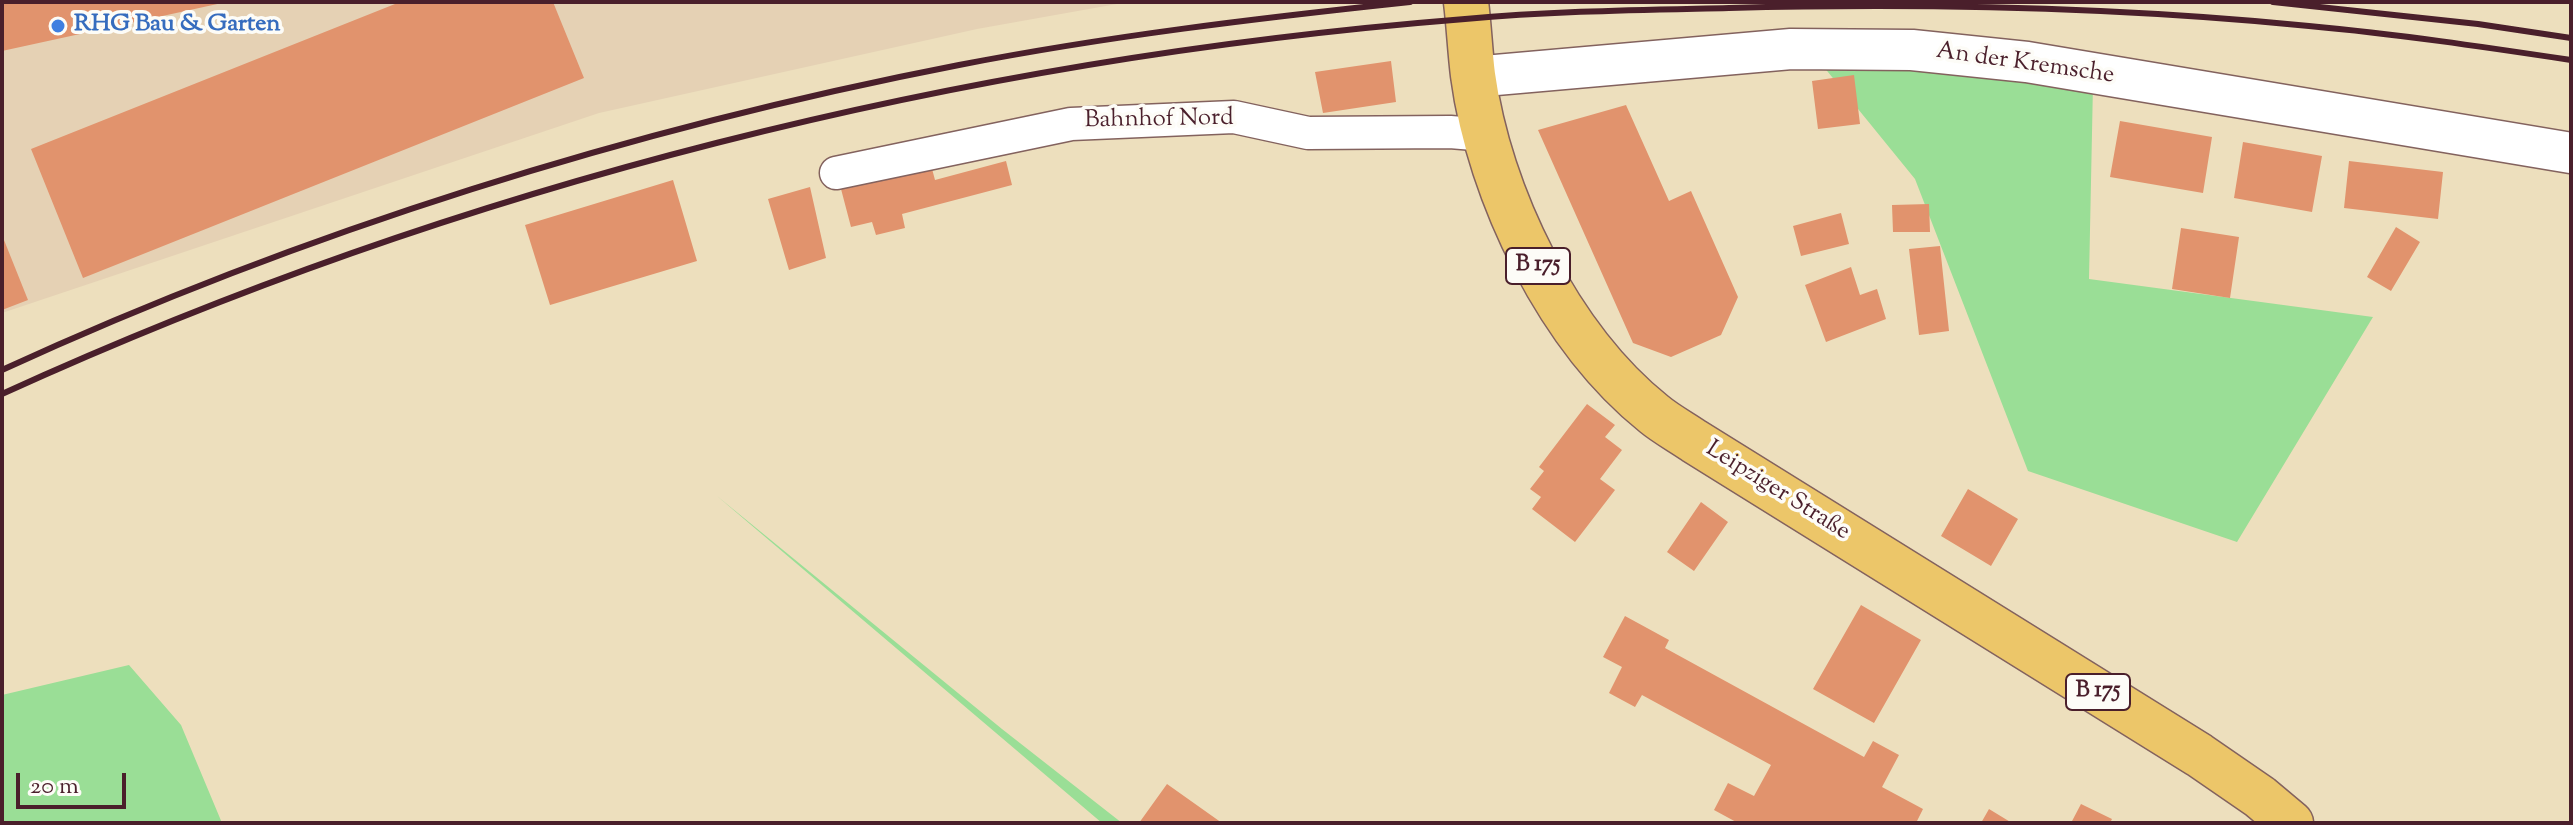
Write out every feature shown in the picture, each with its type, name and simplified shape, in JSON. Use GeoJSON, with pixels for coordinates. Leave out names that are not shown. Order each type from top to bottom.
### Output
{"type":"FeatureCollection","features":[{"type":"Feature","properties":{"kind":"main road","name":"Leipziger Straße"},"geometry":{"type":"LineString","coordinates":[[1466,2],[1473,77],[1486,135],[1519,228],[1560,305],[1586,344],[1654,414],[2199,755],[2260,797],[2291,823]]}},
{"type":"Feature","properties":{"kind":"street","name":"An der Kremsche"},"geometry":{"type":"LineString","coordinates":[[1473,77],[1791,49],[1912,50],[2027,62],[2571,153]]}},
{"type":"Feature","properties":{"kind":"street","name":"Bahnhof Nord"},"geometry":{"type":"LineString","coordinates":[[836,173],[1071,124],[1234,117],[1308,133],[1450,132],[1486,135]]}},
{"type":"Feature","properties":{"kind":"shaded area"},"geometry":{"type":"Polygon","coordinates":[[[2,2],[1128,2],[977,29],[599,113],[2,313],[2,2]]]}},
{"type":"Feature","properties":{"kind":"green space"},"geometry":{"type":"Polygon","coordinates":[[[1819,61],[2093,84],[2089,279],[2373,317],[2237,542],[2028,471],[1915,179],[1819,61]]]}},
{"type":"Feature","properties":{"kind":"green space"},"geometry":{"type":"Polygon","coordinates":[[[717,496],[1002,729],[1122,823],[1102,823],[717,496]]]}},
{"type":"Feature","properties":{"kind":"green space"},"geometry":{"type":"Polygon","coordinates":[[[129,665],[181,725],[222,823],[2,823],[2,695],[129,665]]]}},
{"type":"Feature","properties":{"kind":"building","name":"RHG Bau & Garten"},"geometry":{"type":"Polygon","coordinates":[[[2,2],[222,2],[222,3],[2,51],[2,2]]]}},
{"type":"Feature","properties":{"kind":"building"},"geometry":{"type":"Polygon","coordinates":[[[400,2],[553,2],[584,78],[83,278],[31,149],[400,2]]]}},
{"type":"Feature","properties":{"kind":"building"},"geometry":{"type":"Polygon","coordinates":[[[1391,61],[1396,102],[1323,113],[1315,72],[1391,61]]]}},
{"type":"Feature","properties":{"kind":"building"},"geometry":{"type":"Polygon","coordinates":[[[1854,75],[1860,124],[1818,129],[1812,81],[1854,75]]]}},
{"type":"Feature","properties":{"kind":"building"},"geometry":{"type":"Polygon","coordinates":[[[1626,105],[1669,201],[1691,191],[1738,297],[1721,335],[1671,357],[1633,343],[1538,130],[1626,105]]]}},
{"type":"Feature","properties":{"kind":"building"},"geometry":{"type":"Polygon","coordinates":[[[2120,121],[2212,137],[2203,193],[2110,177],[2120,121]]]}},
{"type":"Feature","properties":{"kind":"building"},"geometry":{"type":"Polygon","coordinates":[[[2243,142],[2322,156],[2312,212],[2234,198],[2243,142]]]}},
{"type":"Feature","properties":{"kind":"building"},"geometry":{"type":"Polygon","coordinates":[[[1006,161],[1012,185],[902,214],[905,228],[876,235],[872,222],[851,227],[841,189],[931,165],[935,180],[1006,161]]]}},
{"type":"Feature","properties":{"kind":"building"},"geometry":{"type":"Polygon","coordinates":[[[2349,161],[2443,172],[2438,219],[2344,208],[2349,161]]]}},
{"type":"Feature","properties":{"kind":"building"},"geometry":{"type":"Polygon","coordinates":[[[673,180],[697,261],[550,305],[525,225],[673,180]]]}},
{"type":"Feature","properties":{"kind":"building"},"geometry":{"type":"Polygon","coordinates":[[[810,187],[826,258],[789,270],[768,199],[810,187]]]}},
{"type":"Feature","properties":{"kind":"building"},"geometry":{"type":"Polygon","coordinates":[[[1929,204],[1930,232],[1893,232],[1892,205],[1929,204]]]}},
{"type":"Feature","properties":{"kind":"building"},"geometry":{"type":"Polygon","coordinates":[[[1841,213],[1849,244],[1801,256],[1793,226],[1841,213]]]}},
{"type":"Feature","properties":{"kind":"building"},"geometry":{"type":"Polygon","coordinates":[[[2396,227],[2420,242],[2391,291],[2367,277],[2396,227]]]}},
{"type":"Feature","properties":{"kind":"building"},"geometry":{"type":"Polygon","coordinates":[[[2181,228],[2239,237],[2230,298],[2172,289],[2181,228]]]}},
{"type":"Feature","properties":{"kind":"building"},"geometry":{"type":"Polygon","coordinates":[[[2,235],[28,300],[2,310],[2,235]]]}},
{"type":"Feature","properties":{"kind":"building"},"geometry":{"type":"Polygon","coordinates":[[[1940,246],[1949,331],[1919,335],[1909,249],[1940,246]]]}},
{"type":"Feature","properties":{"kind":"building"},"geometry":{"type":"Polygon","coordinates":[[[1851,267],[1860,295],[1877,289],[1886,319],[1826,342],[1805,285],[1851,267]]]}},
{"type":"Feature","properties":{"kind":"building"},"geometry":{"type":"Polygon","coordinates":[[[1587,404],[1615,425],[1605,437],[1622,450],[1600,479],[1615,490],[1575,542],[1532,509],[1541,497],[1530,489],[1544,471],[1539,467],[1587,404]]]}},
{"type":"Feature","properties":{"kind":"building"},"geometry":{"type":"Polygon","coordinates":[[[1968,489],[2018,519],[1991,566],[1941,536],[1968,489]]]}},
{"type":"Feature","properties":{"kind":"building"},"geometry":{"type":"Polygon","coordinates":[[[1701,502],[1728,522],[1694,571],[1667,552],[1701,502]]]}},
{"type":"Feature","properties":{"kind":"building"},"geometry":{"type":"Polygon","coordinates":[[[1861,605],[1921,640],[1874,723],[1813,689],[1861,605]]]}},
{"type":"Feature","properties":{"kind":"building"},"geometry":{"type":"Polygon","coordinates":[[[1625,616],[1669,640],[1665,648],[1864,757],[1873,741],[1899,755],[1882,787],[1923,809],[1916,823],[1738,823],[1714,810],[1728,783],[1754,796],[1771,765],[1642,695],[1635,707],[1609,693],[1622,667],[1603,657],[1625,616]]]}},
{"type":"Feature","properties":{"kind":"building"},"geometry":{"type":"Polygon","coordinates":[[[1167,784],[1222,823],[1139,823],[1167,784]]]}},
{"type":"Feature","properties":{"kind":"building"},"geometry":{"type":"Polygon","coordinates":[[[2081,804],[2112,819],[2110,823],[2071,823],[2081,804]]]}},
{"type":"Feature","properties":{"kind":"building"},"geometry":{"type":"Polygon","coordinates":[[[1989,809],[2012,823],[1981,823],[1989,809]]]}},
{"type":"Feature","properties":{"kind":"railway"},"geometry":{"type":"LineString","coordinates":[[2,370],[232,273],[351,229],[471,189],[715,120],[959,65],[1071,45],[1410,2]]}},
{"type":"Feature","properties":{"kind":"railway"},"geometry":{"type":"LineString","coordinates":[[2273,2],[2478,24],[2571,38]]}},
{"type":"Feature","properties":{"kind":"railway"},"geometry":{"type":"LineString","coordinates":[[2,394],[176,319],[354,252],[534,194],[717,143],[902,100],[1089,65],[1277,38],[1465,19],[1564,13],[1947,6],[2165,14],[2237,20],[2375,33],[2571,60]]}},
{"type":"Feature","properties":{"kind":"place","name":"RHG Bau & Garten"},"geometry":{"type":"Point","coordinates":[58,26]}}]}
